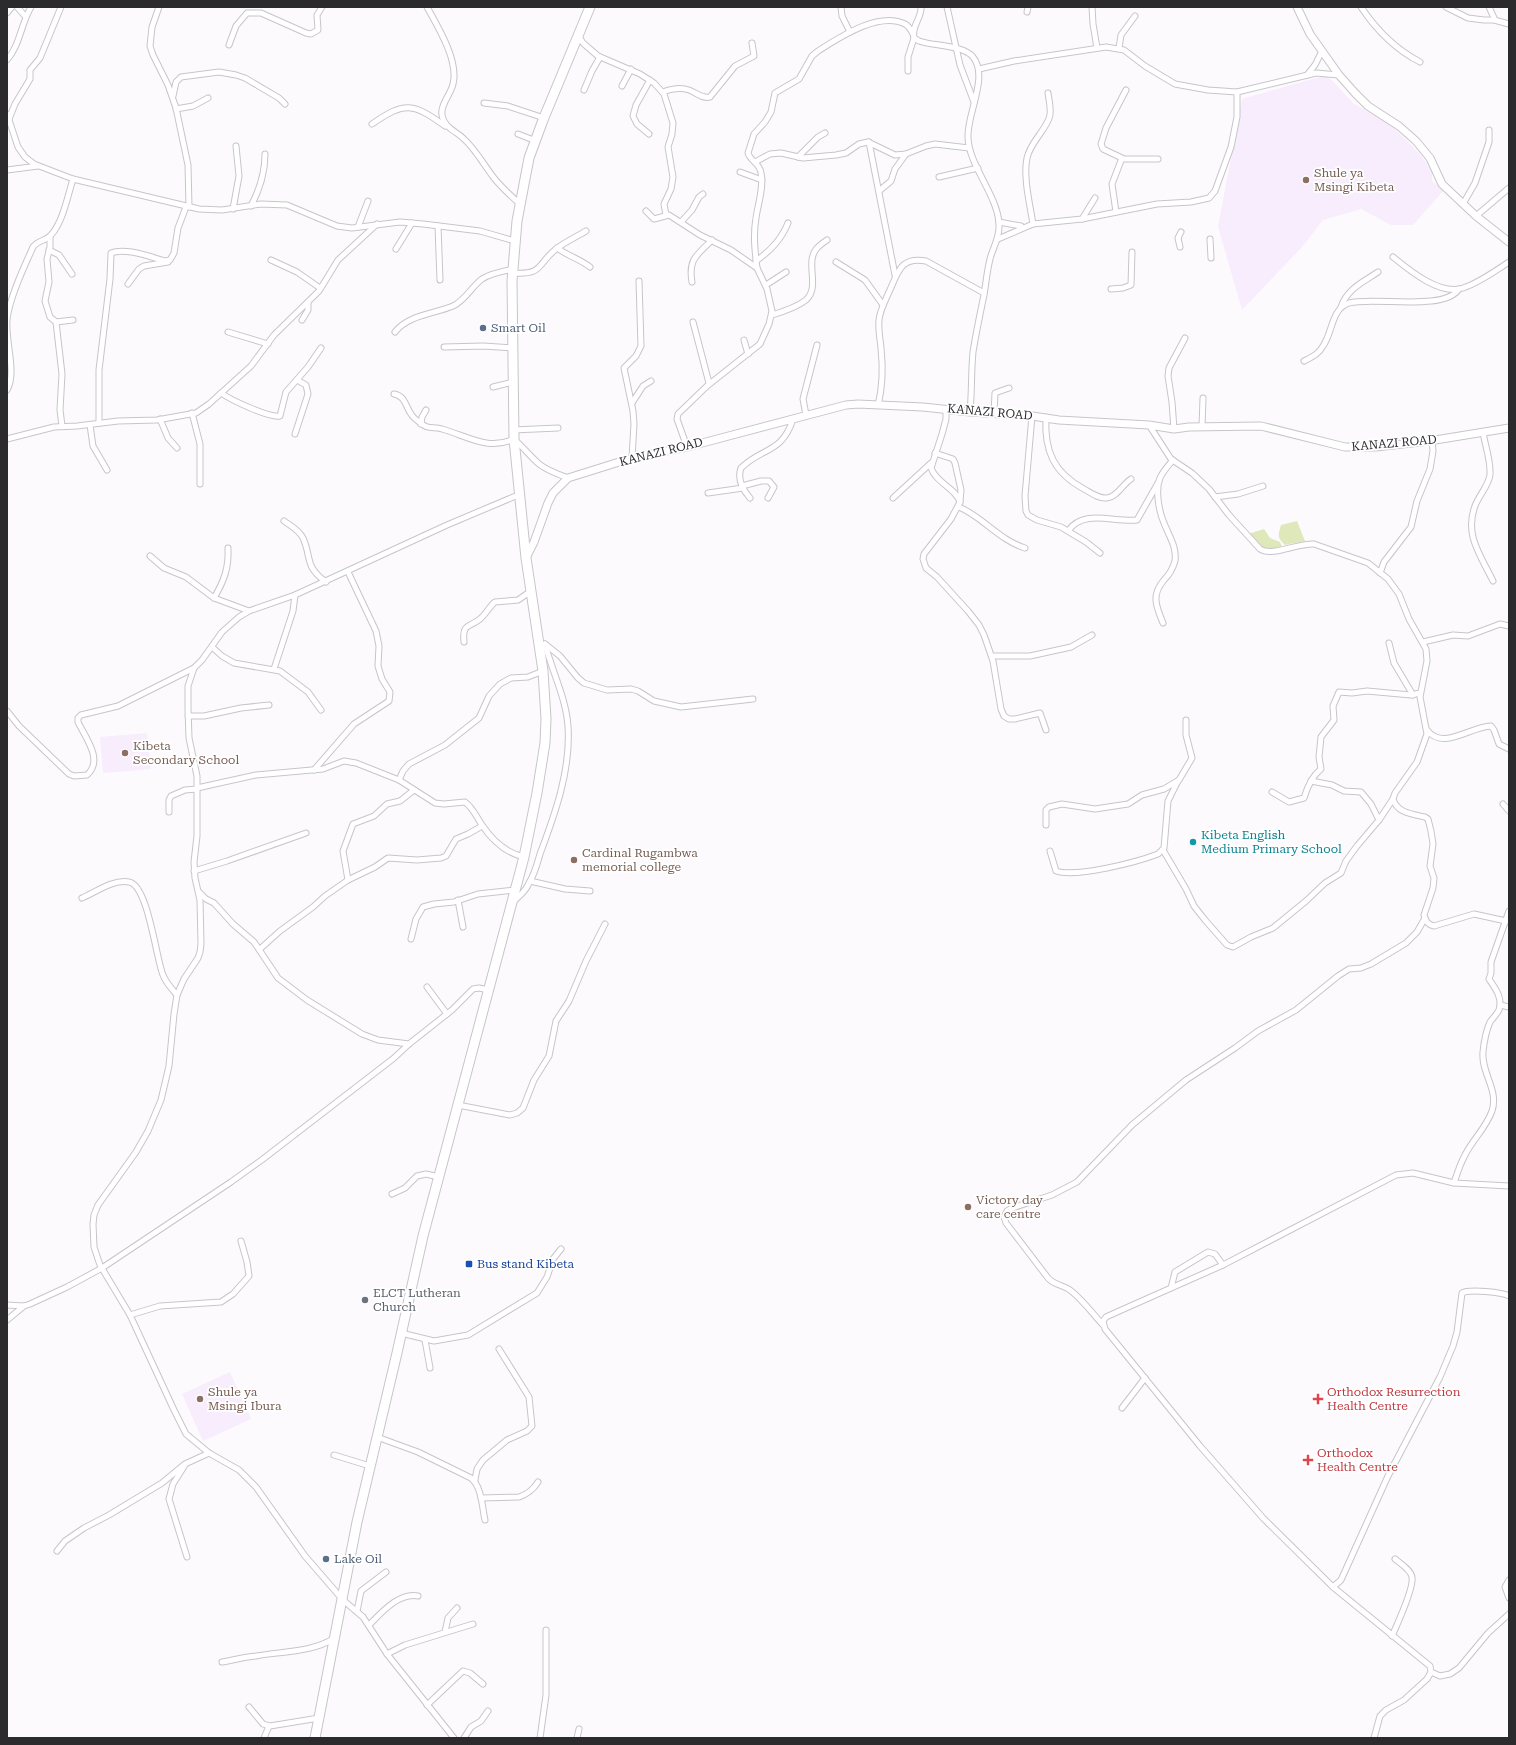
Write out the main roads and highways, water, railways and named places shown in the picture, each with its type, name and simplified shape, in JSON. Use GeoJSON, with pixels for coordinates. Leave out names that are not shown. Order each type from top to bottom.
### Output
{"type":"FeatureCollection","features":[{"type":"Feature","properties":{"kind":"highway"},"geometry":{"type":"LineString","coordinates":[[315,1738],[336,1637],[357,1522],[423,1236],[524,857],[545,743],[546,719],[542,642],[531,591],[526,558],[518,495],[513,435],[511,296],[515,241],[520,204],[530,158],[544,118],[577,35],[590,7]]}},
{"type":"Feature","properties":{"kind":"main road"},"geometry":{"type":"LineString","coordinates":[[1297,7],[1307,29],[1322,51],[1339,75],[1361,100],[1399,126],[1416,141],[1430,158],[1439,181],[1476,216],[1509,242]]}},
{"type":"Feature","properties":{"kind":"main road","name":"KANAZI ROAD"},"geometry":{"type":"LineString","coordinates":[[526,558],[534,542],[553,493],[568,478],[632,458],[687,446],[846,405],[878,405],[946,409],[1046,417],[1059,420],[1149,425],[1174,428],[1261,426],[1345,447],[1376,447],[1509,428]]}},
{"type":"Feature","properties":{"kind":"place","name":"Shule ya Msingi Kibeta"},"geometry":{"type":"Point","coordinates":[1306,180]}},
{"type":"Feature","properties":{"kind":"place","name":"Smart Oil"},"geometry":{"type":"Point","coordinates":[483,328]}},
{"type":"Feature","properties":{"kind":"place","name":"Kibeta Secondary School"},"geometry":{"type":"Point","coordinates":[125,753]}},
{"type":"Feature","properties":{"kind":"place","name":"Kibeta English Medium Primary School"},"geometry":{"type":"Point","coordinates":[1193,842]}},
{"type":"Feature","properties":{"kind":"place","name":"Cardinal Rugambwa memorial college"},"geometry":{"type":"Point","coordinates":[574,860]}},
{"type":"Feature","properties":{"kind":"place","name":"Victory day care centre"},"geometry":{"type":"Point","coordinates":[968,1207]}},
{"type":"Feature","properties":{"kind":"place","name":"Bus stand Kibeta"},"geometry":{"type":"Point","coordinates":[469,1264]}},
{"type":"Feature","properties":{"kind":"place","name":"ELCT Lutheran Church"},"geometry":{"type":"Point","coordinates":[365,1300]}},
{"type":"Feature","properties":{"kind":"place","name":"Shule ya Msingi Ibura"},"geometry":{"type":"Point","coordinates":[200,1399]}},
{"type":"Feature","properties":{"kind":"place","name":"Orthodox Resurrection Health Centre"},"geometry":{"type":"Point","coordinates":[1318,1399]}},
{"type":"Feature","properties":{"kind":"place","name":"Orthodox Health Centre"},"geometry":{"type":"Point","coordinates":[1308,1460]}},
{"type":"Feature","properties":{"kind":"place","name":"Lake Oil"},"geometry":{"type":"Point","coordinates":[326,1559]}}]}
